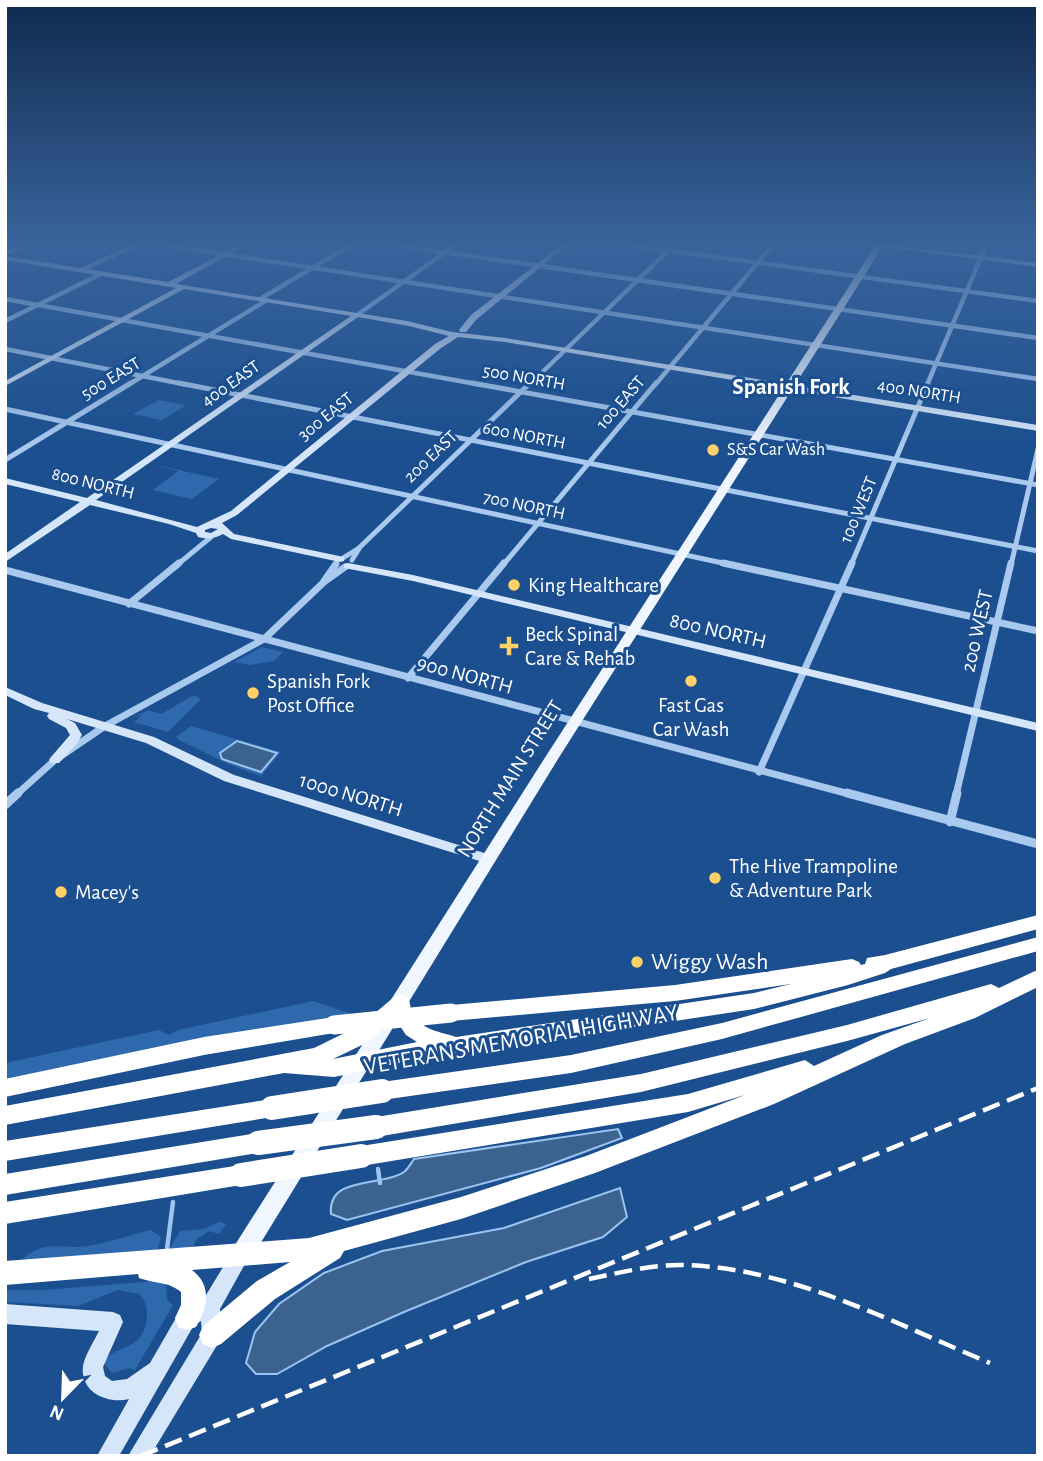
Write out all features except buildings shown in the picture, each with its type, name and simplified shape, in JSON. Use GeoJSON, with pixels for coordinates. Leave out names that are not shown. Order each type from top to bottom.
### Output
{"type":"FeatureCollection","features":[{"type":"Feature","properties":{"kind":"highway"},"geometry":{"type":"LineString","coordinates":[[5,1088],[204,1046],[334,1025],[701,989],[885,963],[1038,922]]}},
{"type":"Feature","properties":{"kind":"highway","name":"VETERANS MEMORIAL HIGHWAY"},"geometry":{"type":"LineString","coordinates":[[5,1152],[272,1108],[570,1064],[722,1031],[1038,944]]}},
{"type":"Feature","properties":{"kind":"highway"},"geometry":{"type":"LineString","coordinates":[[285,1064],[334,1068],[468,1044],[754,1001],[858,974],[885,963]]}},
{"type":"Feature","properties":{"kind":"highway"},"geometry":{"type":"LineString","coordinates":[[5,1213],[688,1103],[766,1082],[898,1038],[968,1012],[1036,979]]}},
{"type":"Feature","properties":{"kind":"highway"},"geometry":{"type":"LineString","coordinates":[[5,1185],[641,1083],[847,1033],[1036,979]]}},
{"type":"Feature","properties":{"kind":"highway"},"geometry":{"type":"LineString","coordinates":[[401,1003],[404,1021],[418,1034],[445,1043],[468,1044]]}},
{"type":"Feature","properties":{"kind":"highway"},"geometry":{"type":"LineString","coordinates":[[5,1116],[285,1064],[344,1046],[373,1028],[401,1003]]}},
{"type":"Feature","properties":{"kind":"highway"},"geometry":{"type":"LineString","coordinates":[[5,1273],[296,1252],[362,1235],[461,1208],[587,1166],[766,1097],[898,1038]]}},
{"type":"Feature","properties":{"kind":"highway"},"geometry":{"type":"LineString","coordinates":[[212,1335],[266,1290],[316,1258],[362,1235]]}},
{"type":"Feature","properties":{"kind":"highway"},"geometry":{"type":"LineString","coordinates":[[100,1266],[167,1270],[180,1275],[194,1288],[193,1308],[187,1318]]}},
{"type":"Feature","properties":{"kind":"main road","name":"NORTH MAIN STREET"},"geometry":{"type":"LineString","coordinates":[[241,1255],[574,723],[837,311]]}},
{"type":"Feature","properties":{"kind":"street"},"geometry":{"type":"LineString","coordinates":[[5,321],[25,311]]}},
{"type":"Feature","properties":{"kind":"street","name":"500 NORTH"},"geometry":{"type":"LineString","coordinates":[[73,311],[1038,485]]}},
{"type":"Feature","properties":{"kind":"street"},"geometry":{"type":"LineString","coordinates":[[5,384],[138,311]]}},
{"type":"Feature","properties":{"kind":"street","name":"500 EAST"},"geometry":{"type":"LineString","coordinates":[[5,460],[247,311]]}},
{"type":"Feature","properties":{"kind":"street","name":"400 NORTH"},"geometry":{"type":"LineString","coordinates":[[333,311],[1038,428]]}},
{"type":"Feature","properties":{"kind":"street","name":"400 EAST"},"geometry":{"type":"LineString","coordinates":[[5,559],[362,311]]}},
{"type":"Feature","properties":{"kind":"street","name":"300 EAST"},"geometry":{"type":"LineString","coordinates":[[204,528],[234,513],[481,311]]}},
{"type":"Feature","properties":{"kind":"street"},"geometry":{"type":"LineString","coordinates":[[593,311],[1038,379]]}},
{"type":"Feature","properties":{"kind":"street","name":"100 EAST"},"geometry":{"type":"LineString","coordinates":[[408,678],[716,311]]}},
{"type":"Feature","properties":{"kind":"street"},"geometry":{"type":"LineString","coordinates":[[860,311],[1038,338]]}},
{"type":"Feature","properties":{"kind":"street","name":"100 WEST"},"geometry":{"type":"LineString","coordinates":[[759,772],[806,672],[958,311]]}},
{"type":"Feature","properties":{"kind":"street","name":"200 EAST"},"geometry":{"type":"LineString","coordinates":[[5,805],[55,760],[105,726],[264,639],[604,313]]}},
{"type":"Feature","properties":{"kind":"street","name":"600 NORTH"},"geometry":{"type":"LineString","coordinates":[[5,349],[1038,551]]}},
{"type":"Feature","properties":{"kind":"street","name":"700 NORTH"},"geometry":{"type":"LineString","coordinates":[[5,409],[1038,631]]}},
{"type":"Feature","properties":{"kind":"street","name":"200 WEST"},"geometry":{"type":"LineString","coordinates":[[950,822],[1038,449]]}},
{"type":"Feature","properties":{"kind":"street","name":"800 NORTH"},"geometry":{"type":"LineString","coordinates":[[5,481],[204,528],[212,537],[256,542],[344,562],[1038,727]]}},
{"type":"Feature","properties":{"kind":"street","name":"300 EAST"},"geometry":{"type":"LineString","coordinates":[[224,529],[234,513]]}},
{"type":"Feature","properties":{"kind":"street"},"geometry":{"type":"LineString","coordinates":[[191,551],[204,528],[224,529]]}},
{"type":"Feature","properties":{"kind":"street"},"geometry":{"type":"LineString","coordinates":[[130,604],[191,551],[224,529]]}},
{"type":"Feature","properties":{"kind":"street","name":"800 NORTH"},"geometry":{"type":"LineString","coordinates":[[224,529],[231,536],[249,538],[256,542]]}},
{"type":"Feature","properties":{"kind":"street","name":"900 NORTH"},"geometry":{"type":"LineString","coordinates":[[5,570],[1038,844]]}},
{"type":"Feature","properties":{"kind":"street"},"geometry":{"type":"LineString","coordinates":[[5,690],[71,726],[76,735],[55,760]]}},
{"type":"Feature","properties":{"kind":"street","name":"1000 NORTH"},"geometry":{"type":"LineString","coordinates":[[38,706],[150,740],[241,782],[489,859]]}},
{"type":"Feature","properties":{"kind":"street","name":"NORTH MAIN STREET"},"geometry":{"type":"LineString","coordinates":[[210,1307],[241,1255]]}},
{"type":"Feature","properties":{"kind":"street"},"geometry":{"type":"LineString","coordinates":[[107,1456],[187,1318],[210,1307],[212,1335],[138,1456]]}},
{"type":"Feature","properties":{"kind":"street"},"geometry":{"type":"LineString","coordinates":[[5,1314],[113,1322],[93,1367],[93,1375],[99,1386],[111,1391],[137,1386],[160,1367]]}},
{"type":"Feature","properties":{"kind":"shaded area"},"geometry":{"type":"Polygon","coordinates":[[[159,400],[186,405],[141,433],[161,420],[133,414],[159,400]]]}},
{"type":"Feature","properties":{"kind":"shaded area"},"geometry":{"type":"Polygon","coordinates":[[[152,464],[219,479],[192,499],[153,490],[178,471],[152,464]]]}},
{"type":"Feature","properties":{"kind":"shaded area"},"geometry":{"type":"Polygon","coordinates":[[[262,647],[283,652],[274,661],[250,665],[234,662],[262,647]]]}},
{"type":"Feature","properties":{"kind":"shaded area"},"geometry":{"type":"Polygon","coordinates":[[[194,695],[201,699],[168,732],[134,722],[142,715],[132,718],[148,710],[161,714],[194,695]]]}},
{"type":"Feature","properties":{"kind":"shaded area"},"geometry":{"type":"Polygon","coordinates":[[[191,726],[281,752],[261,776],[228,764],[176,737],[191,726]]]}},
{"type":"Feature","properties":{"kind":"shaded area"},"geometry":{"type":"Polygon","coordinates":[[[237,741],[277,753],[261,772],[222,759],[220,753],[237,741]]]}},
{"type":"Feature","properties":{"kind":"shaded area"},"geometry":{"type":"Polygon","coordinates":[[[313,1001],[355,1015],[207,1037],[5,1082],[5,1063],[159,1030],[169,1035],[178,1030],[313,1001]]]}},
{"type":"Feature","properties":{"kind":"shaded area"},"geometry":{"type":"Polygon","coordinates":[[[618,1129],[622,1138],[541,1168],[347,1220],[331,1214],[332,1202],[338,1193],[358,1184],[394,1177],[405,1171],[414,1159],[618,1129]]]}},
{"type":"Feature","properties":{"kind":"shaded area"},"geometry":{"type":"Polygon","coordinates":[[[620,1188],[627,1217],[603,1237],[526,1262],[404,1312],[327,1346],[277,1374],[256,1374],[246,1363],[255,1332],[279,1304],[324,1273],[382,1251],[504,1228],[620,1188]]]}},
{"type":"Feature","properties":{"kind":"shaded area"},"geometry":{"type":"Polygon","coordinates":[[[220,1222],[226,1224],[219,1234],[209,1231],[197,1239],[192,1248],[169,1250],[180,1231],[203,1229],[220,1222]]]}},
{"type":"Feature","properties":{"kind":"shaded area"},"geometry":{"type":"Polygon","coordinates":[[[151,1230],[161,1237],[157,1251],[21,1261],[45,1247],[87,1246],[151,1230]]]}},
{"type":"Feature","properties":{"kind":"shaded area"},"geometry":{"type":"Polygon","coordinates":[[[166,1282],[167,1300],[173,1305],[135,1370],[128,1368],[112,1373],[102,1361],[142,1335],[147,1312],[139,1294],[118,1290],[78,1306],[5,1302],[5,1290],[44,1290],[166,1282]]]}},
{"type":"Feature","properties":{"kind":"waterway"},"geometry":{"type":"LineString","coordinates":[[378,1169],[380,1183]]}},
{"type":"Feature","properties":{"kind":"waterway"},"geometry":{"type":"LineString","coordinates":[[167,1249],[173,1202]]}},
{"type":"Feature","properties":{"kind":"railway"},"geometry":{"type":"LineString","coordinates":[[141,1456],[1038,1088]]}},
{"type":"Feature","properties":{"kind":"railway"},"geometry":{"type":"LineString","coordinates":[[589,1279],[668,1265],[720,1268],[760,1275],[838,1299],[990,1363]]}},
{"type":"Feature","properties":{"kind":"place","name":"S&S Car Wash"},"geometry":{"type":"Point","coordinates":[713,450]}},
{"type":"Feature","properties":{"kind":"place","name":"King Healthcare"},"geometry":{"type":"Point","coordinates":[514,585]}},
{"type":"Feature","properties":{"kind":"place","name":"Beck Spinal Care & Rehab"},"geometry":{"type":"Point","coordinates":[509,646]}},
{"type":"Feature","properties":{"kind":"place","name":"Fast Gas Car Wash"},"geometry":{"type":"Point","coordinates":[691,681]}},
{"type":"Feature","properties":{"kind":"place","name":"Spanish Fork Post Office"},"geometry":{"type":"Point","coordinates":[253,693]}},
{"type":"Feature","properties":{"kind":"place","name":"The Hive Trampoline & Adventure Park"},"geometry":{"type":"Point","coordinates":[715,878]}},
{"type":"Feature","properties":{"kind":"place","name":"Macey's"},"geometry":{"type":"Point","coordinates":[61,892]}},
{"type":"Feature","properties":{"kind":"place","name":"Wiggy Wash"},"geometry":{"type":"Point","coordinates":[637,962]}},
{"type":"Feature","properties":{"kind":"district","name":"Spanish Fork"},"geometry":{"type":"Point","coordinates":[791,387]}}]}
